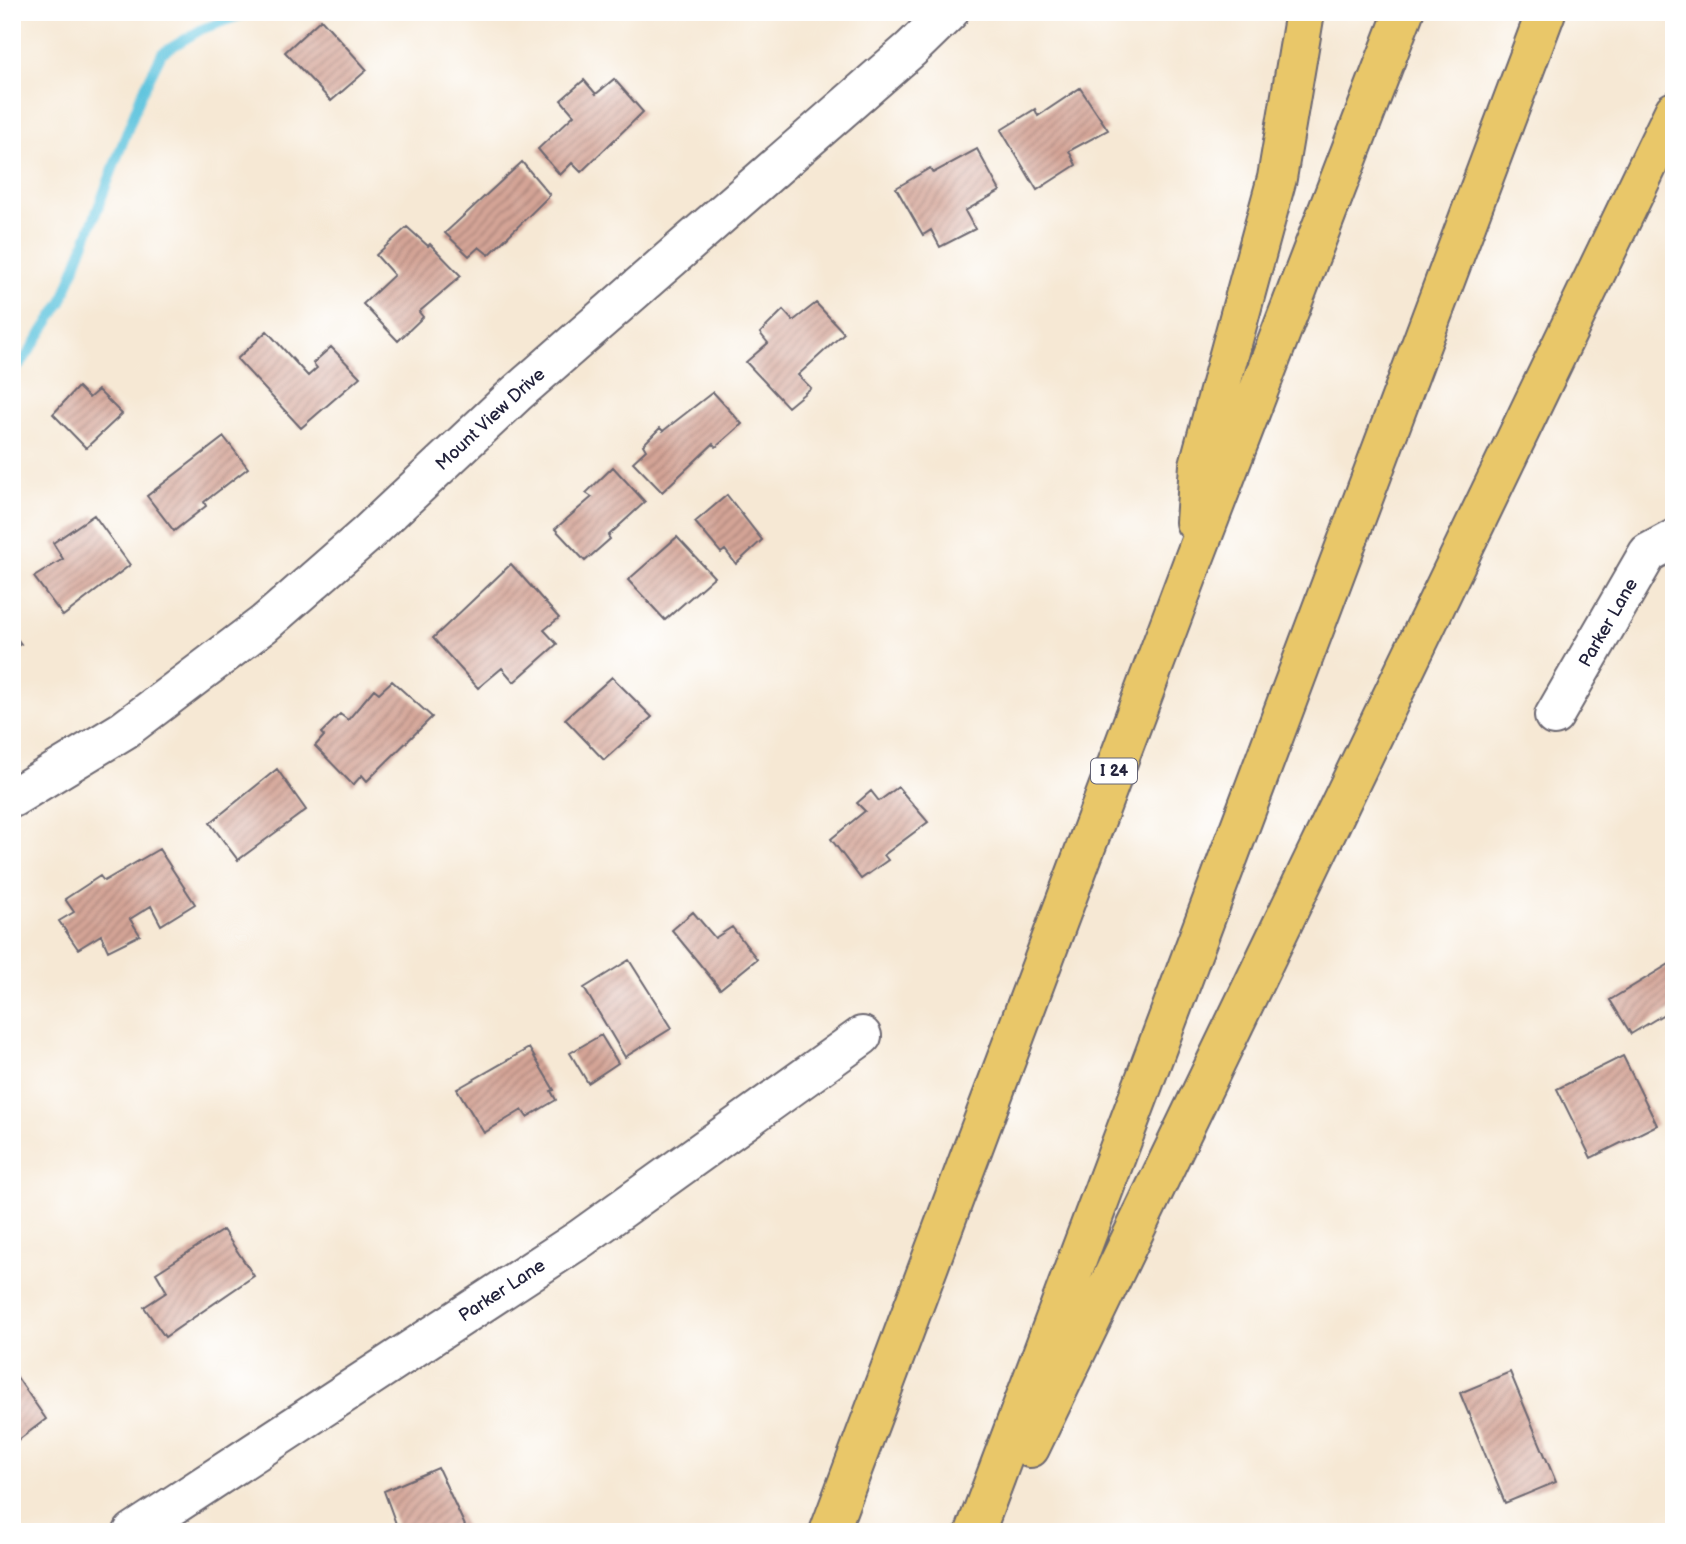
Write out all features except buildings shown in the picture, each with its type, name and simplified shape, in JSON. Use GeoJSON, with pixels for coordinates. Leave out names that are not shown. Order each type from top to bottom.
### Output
{"type":"FeatureCollection","features":[{"type":"Feature","properties":{"kind":"highway"},"geometry":{"type":"LineString","coordinates":[[1192,564],[1199,465],[1277,178],[1305,12]]}},
{"type":"Feature","properties":{"kind":"highway","name":"I 24"},"geometry":{"type":"LineString","coordinates":[[829,1532],[1192,564],[1404,12]]}},
{"type":"Feature","properties":{"kind":"highway"},"geometry":{"type":"LineString","coordinates":[[975,1532],[1546,12]]}},
{"type":"Feature","properties":{"kind":"highway"},"geometry":{"type":"LineString","coordinates":[[990,1532],[1674,111]]}},
{"type":"Feature","properties":{"kind":"street","name":"Mount View Drive"},"geometry":{"type":"LineString","coordinates":[[12,798],[124,730],[264,624],[367,534],[517,393],[902,57],[949,12]]}},
{"type":"Feature","properties":{"kind":"street","name":"Parker Lane"},"geometry":{"type":"LineString","coordinates":[[1554,716],[1648,553],[1674,539]]}},
{"type":"Feature","properties":{"kind":"street","name":"Parker Lane"},"geometry":{"type":"LineString","coordinates":[[133,1532],[580,1239],[862,1036]]}},
{"type":"Feature","properties":{"kind":"waterway"},"geometry":{"type":"LineString","coordinates":[[12,372],[21,364],[62,302],[141,95],[162,53],[202,29],[250,12]]}}]}
